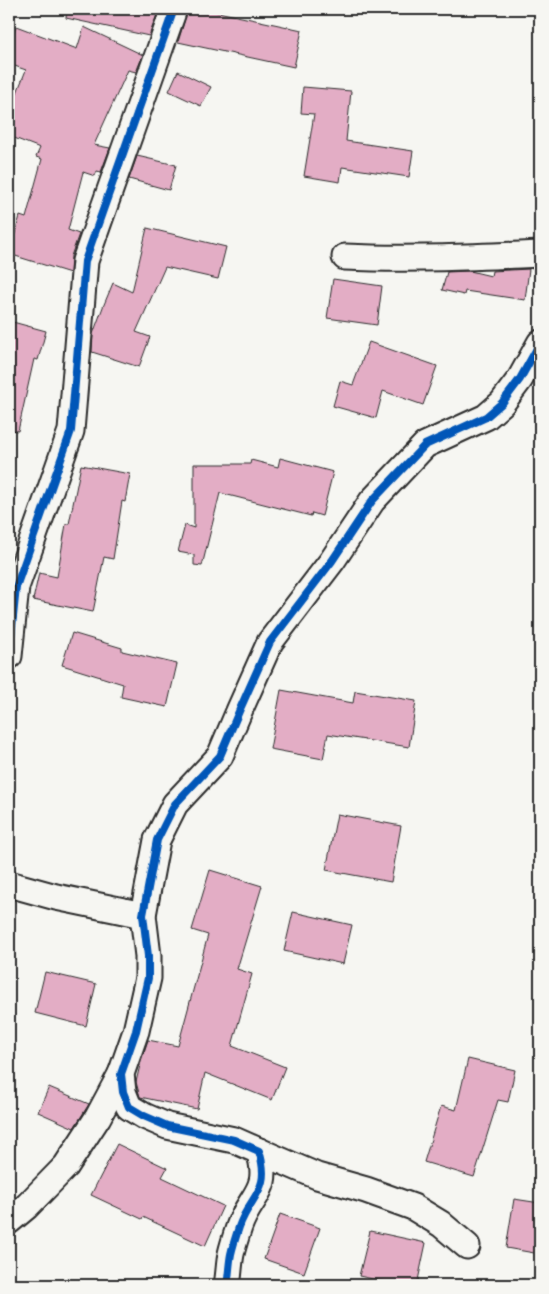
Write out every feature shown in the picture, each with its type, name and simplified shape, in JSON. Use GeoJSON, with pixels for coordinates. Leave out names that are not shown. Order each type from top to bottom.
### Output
{"type":"FeatureCollection","features":[{"type":"Feature","properties":{"kind":"street"},"geometry":{"type":"LineString","coordinates":[[9,656],[16,587],[71,431],[85,261],[174,9]]}},
{"type":"Feature","properties":{"kind":"street"},"geometry":{"type":"LineString","coordinates":[[345,257],[438,259],[540,254]]}},
{"type":"Feature","properties":{"kind":"street"},"geometry":{"type":"LineString","coordinates":[[9,1222],[66,1166],[98,1117],[121,1074],[136,1031],[148,978],[148,956],[143,915],[157,840],[175,804],[220,756],[270,642],[332,561],[372,501],[425,446],[486,417],[502,403],[520,378],[540,343]]}},
{"type":"Feature","properties":{"kind":"street"},"geometry":{"type":"LineString","coordinates":[[9,884],[56,897],[143,915]]}},
{"type":"Feature","properties":{"kind":"street"},"geometry":{"type":"LineString","coordinates":[[121,1074],[122,1092],[129,1107],[144,1116],[167,1126],[234,1140],[317,1176],[366,1190],[413,1208],[442,1224],[467,1246]]}},
{"type":"Feature","properties":{"kind":"street"},"geometry":{"type":"LineString","coordinates":[[226,1285],[231,1254],[240,1224],[259,1192],[263,1180],[264,1170],[259,1151]]}},
{"type":"Feature","properties":{"kind":"building"},"geometry":{"type":"Polygon","coordinates":[[[67,9],[159,9],[149,36],[66,18],[67,9]]]}},
{"type":"Feature","properties":{"kind":"building"},"geometry":{"type":"Polygon","coordinates":[[[188,9],[204,9],[302,30],[294,67],[178,42],[188,9]]]}},
{"type":"Feature","properties":{"kind":"building"},"geometry":{"type":"Polygon","coordinates":[[[16,26],[77,49],[84,27],[143,55],[136,72],[128,70],[94,145],[110,148],[101,172],[97,171],[95,176],[83,172],[68,230],[79,234],[71,256],[70,273],[9,254],[20,216],[26,218],[42,159],[36,157],[40,148],[9,136],[9,113],[26,70],[9,64],[9,48],[16,26]]]}},
{"type":"Feature","properties":{"kind":"building"},"geometry":{"type":"Polygon","coordinates":[[[178,71],[211,87],[201,106],[169,91],[178,71]]]}},
{"type":"Feature","properties":{"kind":"building"},"geometry":{"type":"Polygon","coordinates":[[[303,87],[351,91],[346,141],[413,151],[409,177],[342,167],[340,182],[304,176],[314,114],[301,113],[303,87]]]}},
{"type":"Feature","properties":{"kind":"building"},"geometry":{"type":"Polygon","coordinates":[[[137,156],[176,165],[169,190],[129,179],[137,156]]]}},
{"type":"Feature","properties":{"kind":"building"},"geometry":{"type":"Polygon","coordinates":[[[147,228],[226,247],[218,279],[165,267],[136,332],[150,337],[139,367],[92,352],[93,334],[113,283],[132,292],[147,228]]]}},
{"type":"Feature","properties":{"kind":"building"},"geometry":{"type":"Polygon","coordinates":[[[529,269],[525,300],[465,291],[464,295],[442,290],[447,272],[470,271],[491,276],[492,271],[529,269]]]}},
{"type":"Feature","properties":{"kind":"building"},"geometry":{"type":"Polygon","coordinates":[[[333,279],[382,286],[377,325],[327,318],[333,279]]]}},
{"type":"Feature","properties":{"kind":"building"},"geometry":{"type":"Polygon","coordinates":[[[9,321],[46,331],[38,360],[34,359],[18,431],[9,430],[9,321]]]}},
{"type":"Feature","properties":{"kind":"building"},"geometry":{"type":"Polygon","coordinates":[[[369,342],[437,366],[423,405],[383,391],[376,418],[333,406],[340,381],[353,385],[369,342]]]}},
{"type":"Feature","properties":{"kind":"building"},"geometry":{"type":"Polygon","coordinates":[[[280,458],[333,472],[322,516],[312,513],[311,516],[220,493],[202,566],[194,565],[194,555],[178,552],[185,525],[194,528],[194,464],[250,464],[251,460],[278,467],[280,458]]]}},
{"type":"Feature","properties":{"kind":"building"},"geometry":{"type":"Polygon","coordinates":[[[81,465],[130,474],[125,502],[122,501],[113,559],[104,557],[93,612],[33,600],[39,573],[57,577],[66,524],[69,524],[81,465]]]}},
{"type":"Feature","properties":{"kind":"building"},"geometry":{"type":"Polygon","coordinates":[[[72,633],[122,648],[122,651],[177,664],[167,707],[121,697],[123,684],[62,665],[72,633]]]}},
{"type":"Feature","properties":{"kind":"building"},"geometry":{"type":"Polygon","coordinates":[[[281,690],[353,703],[355,691],[416,701],[409,747],[328,734],[323,759],[270,749],[281,690]]]}},
{"type":"Feature","properties":{"kind":"building"},"geometry":{"type":"Polygon","coordinates":[[[337,814],[401,826],[391,882],[326,870],[337,814]]]}},
{"type":"Feature","properties":{"kind":"building"},"geometry":{"type":"Polygon","coordinates":[[[210,870],[262,886],[237,969],[252,974],[232,1046],[285,1067],[272,1100],[205,1073],[197,1109],[140,1097],[136,1082],[148,1040],[178,1046],[208,935],[192,930],[210,870]]]}},
{"type":"Feature","properties":{"kind":"building"},"geometry":{"type":"Polygon","coordinates":[[[293,912],[352,925],[343,964],[284,951],[293,912]]]}},
{"type":"Feature","properties":{"kind":"building"},"geometry":{"type":"Polygon","coordinates":[[[45,972],[96,984],[86,1026],[35,1013],[45,972]]]}},
{"type":"Feature","properties":{"kind":"building"},"geometry":{"type":"Polygon","coordinates":[[[468,1059],[515,1070],[508,1102],[498,1100],[474,1177],[424,1162],[441,1106],[456,1110],[468,1059]]]}},
{"type":"Feature","properties":{"kind":"building"},"geometry":{"type":"Polygon","coordinates":[[[49,1087],[89,1104],[74,1128],[38,1112],[49,1087]]]}},
{"type":"Feature","properties":{"kind":"building"},"geometry":{"type":"Polygon","coordinates":[[[117,1144],[167,1168],[162,1177],[223,1206],[205,1246],[91,1195],[117,1144]]]}},
{"type":"Feature","properties":{"kind":"building"},"geometry":{"type":"Polygon","coordinates":[[[514,1199],[540,1203],[540,1254],[506,1248],[514,1199]]]}},
{"type":"Feature","properties":{"kind":"building"},"geometry":{"type":"Polygon","coordinates":[[[280,1214],[320,1228],[304,1273],[264,1259],[280,1214]]]}},
{"type":"Feature","properties":{"kind":"building"},"geometry":{"type":"Polygon","coordinates":[[[370,1231],[426,1243],[417,1285],[400,1285],[359,1276],[370,1231]]]}},
{"type":"Feature","properties":{"kind":"cycle path"},"geometry":{"type":"LineString","coordinates":[[9,656],[16,587],[71,431],[85,261],[174,9]]}},
{"type":"Feature","properties":{"kind":"cycle path"},"geometry":{"type":"LineString","coordinates":[[227,1285],[231,1254],[239,1227],[261,1184],[263,1175],[259,1151],[234,1140],[167,1126],[129,1107],[123,1092],[121,1074],[136,1031],[148,978],[148,956],[143,915],[157,840],[175,804],[220,756],[270,642],[332,561],[372,501],[425,445],[486,417],[502,403],[520,379],[540,343]]}}]}
